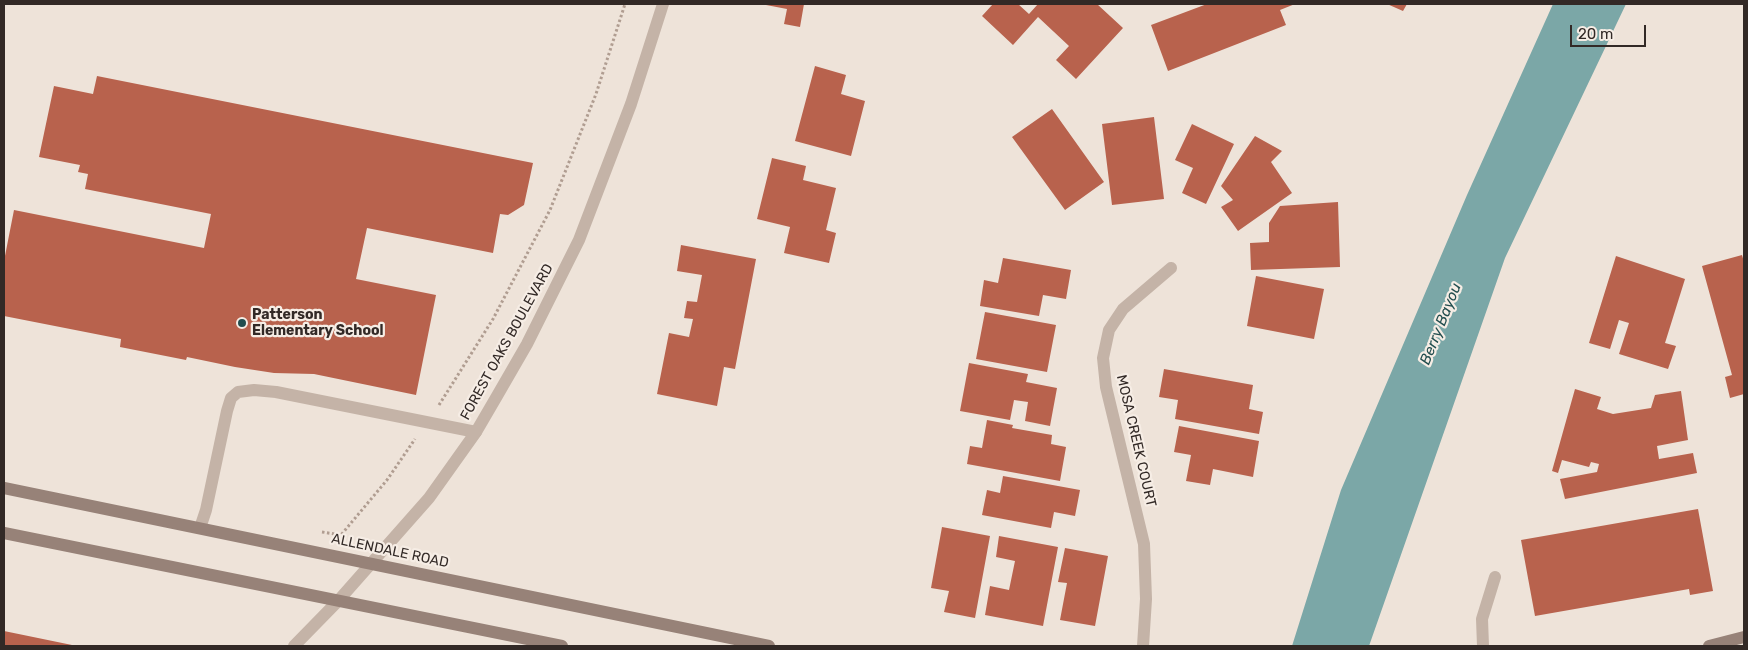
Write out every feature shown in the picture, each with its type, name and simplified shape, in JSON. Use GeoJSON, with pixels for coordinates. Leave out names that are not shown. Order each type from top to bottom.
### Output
{"type":"FeatureCollection","features":[{"type":"Feature","properties":{"kind":"main road","name":"ALLENDALE ROAD"},"geometry":{"type":"LineString","coordinates":[[4,488],[769,646]]}},
{"type":"Feature","properties":{"kind":"main road"},"geometry":{"type":"LineString","coordinates":[[4,533],[562,646]]}},
{"type":"Feature","properties":{"kind":"main road"},"geometry":{"type":"LineString","coordinates":[[1709,646],[1744,637]]}},
{"type":"Feature","properties":{"kind":"street","name":"FOREST OAKS BOULEVARD"},"geometry":{"type":"LineString","coordinates":[[294,646],[338,601],[429,498],[476,432],[527,344],[579,240],[631,104],[662,4]]}},
{"type":"Feature","properties":{"kind":"street","name":"MOSA CREEK COURT"},"geometry":{"type":"LineString","coordinates":[[1142,646],[1146,599],[1144,544],[1106,387],[1104,358],[1109,330],[1123,309],[1171,268]]}},
{"type":"Feature","properties":{"kind":"street"},"geometry":{"type":"LineString","coordinates":[[200,528],[206,510],[227,411],[231,398],[238,392],[254,390],[276,392],[476,432]]}},
{"type":"Feature","properties":{"kind":"street"},"geometry":{"type":"LineString","coordinates":[[1483,646],[1482,619],[1495,577]]}},
{"type":"Feature","properties":{"kind":"path"},"geometry":{"type":"LineString","coordinates":[[341,535],[387,480],[427,423],[493,319],[527,258],[550,210],[596,94],[625,4]]}},
{"type":"Feature","properties":{"kind":"water","name":"Berry Bayou"},"geometry":{"type":"Polygon","coordinates":[[[1553,4],[1626,4],[1505,258],[1369,646],[1292,646],[1341,490],[1467,195],[1553,4]]]}},
{"type":"Feature","properties":{"kind":"building"},"geometry":{"type":"Polygon","coordinates":[[[766,4],[804,4],[800,27],[784,24],[787,9],[766,4]]]}},
{"type":"Feature","properties":{"kind":"building"},"geometry":{"type":"Polygon","coordinates":[[[993,4],[1018,4],[1029,14],[1038,4],[1097,4],[1123,28],[1076,79],[1056,60],[1069,46],[1038,17],[1013,45],[982,16],[993,4]]]}},
{"type":"Feature","properties":{"kind":"building"},"geometry":{"type":"Polygon","coordinates":[[[1207,4],[1295,4],[1280,10],[1286,25],[1168,71],[1151,25],[1207,4]]]}},
{"type":"Feature","properties":{"kind":"building"},"geometry":{"type":"Polygon","coordinates":[[[1387,4],[1407,4],[1403,11],[1387,4]]]}},
{"type":"Feature","properties":{"kind":"building"},"geometry":{"type":"Polygon","coordinates":[[[815,66],[846,75],[841,94],[865,101],[851,156],[795,141],[815,66]]]}},
{"type":"Feature","properties":{"kind":"building"},"geometry":{"type":"Polygon","coordinates":[[[97,76],[533,163],[524,205],[508,215],[500,214],[493,253],[367,228],[356,279],[436,295],[416,395],[314,374],[274,373],[187,357],[186,360],[120,347],[121,339],[4,316],[4,261],[14,210],[204,248],[211,214],[85,189],[88,174],[78,172],[80,165],[39,157],[54,86],[93,94],[97,76]]]}},
{"type":"Feature","properties":{"kind":"building"},"geometry":{"type":"Polygon","coordinates":[[[1052,109],[1104,182],[1065,210],[1012,137],[1052,109]]]}},
{"type":"Feature","properties":{"kind":"building"},"geometry":{"type":"Polygon","coordinates":[[[1154,117],[1164,199],[1112,205],[1102,124],[1154,117]]]}},
{"type":"Feature","properties":{"kind":"building"},"geometry":{"type":"Polygon","coordinates":[[[1192,124],[1234,144],[1206,204],[1182,193],[1193,168],[1175,160],[1192,124]]]}},
{"type":"Feature","properties":{"kind":"building"},"geometry":{"type":"Polygon","coordinates":[[[1255,136],[1282,151],[1271,162],[1292,193],[1238,231],[1221,207],[1233,200],[1221,186],[1255,136]]]}},
{"type":"Feature","properties":{"kind":"building"},"geometry":{"type":"Polygon","coordinates":[[[772,158],[806,166],[803,180],[836,188],[826,230],[836,233],[829,263],[784,253],[790,227],[757,219],[772,158]]]}},
{"type":"Feature","properties":{"kind":"building"},"geometry":{"type":"Polygon","coordinates":[[[1338,202],[1340,267],[1251,270],[1250,243],[1269,242],[1269,223],[1280,206],[1338,202]]]}},
{"type":"Feature","properties":{"kind":"building"},"geometry":{"type":"Polygon","coordinates":[[[681,245],[756,259],[735,369],[724,367],[717,406],[657,394],[669,333],[689,337],[693,319],[684,318],[687,301],[697,302],[702,275],[677,271],[681,245]]]}},
{"type":"Feature","properties":{"kind":"building"},"geometry":{"type":"Polygon","coordinates":[[[1742,255],[1744,262],[1744,394],[1730,398],[1725,377],[1732,375],[1702,266],[1742,255]]]}},
{"type":"Feature","properties":{"kind":"building"},"geometry":{"type":"Polygon","coordinates":[[[1616,256],[1685,279],[1665,343],[1676,346],[1668,369],[1619,354],[1629,323],[1619,320],[1610,349],[1589,343],[1616,256]]]}},
{"type":"Feature","properties":{"kind":"building"},"geometry":{"type":"Polygon","coordinates":[[[1003,258],[1071,270],[1066,299],[1043,295],[1039,316],[980,306],[984,280],[998,283],[1003,258]]]}},
{"type":"Feature","properties":{"kind":"building"},"geometry":{"type":"Polygon","coordinates":[[[1256,276],[1324,289],[1314,339],[1247,326],[1256,276]]]}},
{"type":"Feature","properties":{"kind":"building"},"geometry":{"type":"Polygon","coordinates":[[[985,312],[1056,325],[1047,372],[976,359],[985,312]]]}},
{"type":"Feature","properties":{"kind":"building"},"geometry":{"type":"Polygon","coordinates":[[[969,363],[1028,374],[1026,382],[1057,388],[1050,426],[1025,421],[1028,402],[1014,400],[1010,420],[960,411],[969,363]]]}},
{"type":"Feature","properties":{"kind":"building"},"geometry":{"type":"Polygon","coordinates":[[[1164,369],[1253,385],[1249,409],[1263,412],[1259,434],[1175,419],[1178,400],[1159,397],[1164,369]]]}},
{"type":"Feature","properties":{"kind":"building"},"geometry":{"type":"Polygon","coordinates":[[[1575,389],[1601,397],[1597,409],[1613,414],[1651,408],[1655,395],[1681,391],[1688,440],[1657,446],[1659,459],[1693,453],[1697,473],[1565,499],[1560,479],[1597,472],[1599,464],[1591,462],[1589,467],[1562,460],[1558,473],[1552,471],[1575,389]]]}},
{"type":"Feature","properties":{"kind":"building"},"geometry":{"type":"Polygon","coordinates":[[[987,420],[1013,425],[1012,428],[1052,435],[1051,444],[1066,447],[1060,481],[967,464],[970,446],[982,448],[987,420]]]}},
{"type":"Feature","properties":{"kind":"building"},"geometry":{"type":"Polygon","coordinates":[[[1179,426],[1259,441],[1253,477],[1213,469],[1210,485],[1186,481],[1191,455],[1174,452],[1179,426]]]}},
{"type":"Feature","properties":{"kind":"building"},"geometry":{"type":"Polygon","coordinates":[[[1003,476],[1080,490],[1075,516],[1054,512],[1051,528],[982,515],[987,490],[1000,493],[1003,476]]]}},
{"type":"Feature","properties":{"kind":"building"},"geometry":{"type":"Polygon","coordinates":[[[1698,509],[1713,591],[1690,595],[1689,589],[1535,616],[1521,540],[1698,509]]]}},
{"type":"Feature","properties":{"kind":"building"},"geometry":{"type":"Polygon","coordinates":[[[942,527],[990,536],[975,618],[944,612],[949,591],[931,588],[942,527]]]}},
{"type":"Feature","properties":{"kind":"building"},"geometry":{"type":"Polygon","coordinates":[[[999,536],[1058,547],[1043,626],[985,615],[990,586],[1009,590],[1015,561],[996,557],[999,536]]]}},
{"type":"Feature","properties":{"kind":"building"},"geometry":{"type":"Polygon","coordinates":[[[1065,548],[1108,556],[1095,626],[1060,620],[1067,583],[1058,582],[1065,548]]]}},
{"type":"Feature","properties":{"kind":"building"},"geometry":{"type":"Polygon","coordinates":[[[4,631],[72,645],[72,646],[4,646],[4,631]]]}},
{"type":"Feature","properties":{"kind":"place","name":"Patterson Elementary School"},"geometry":{"type":"Point","coordinates":[242,323]}}]}
